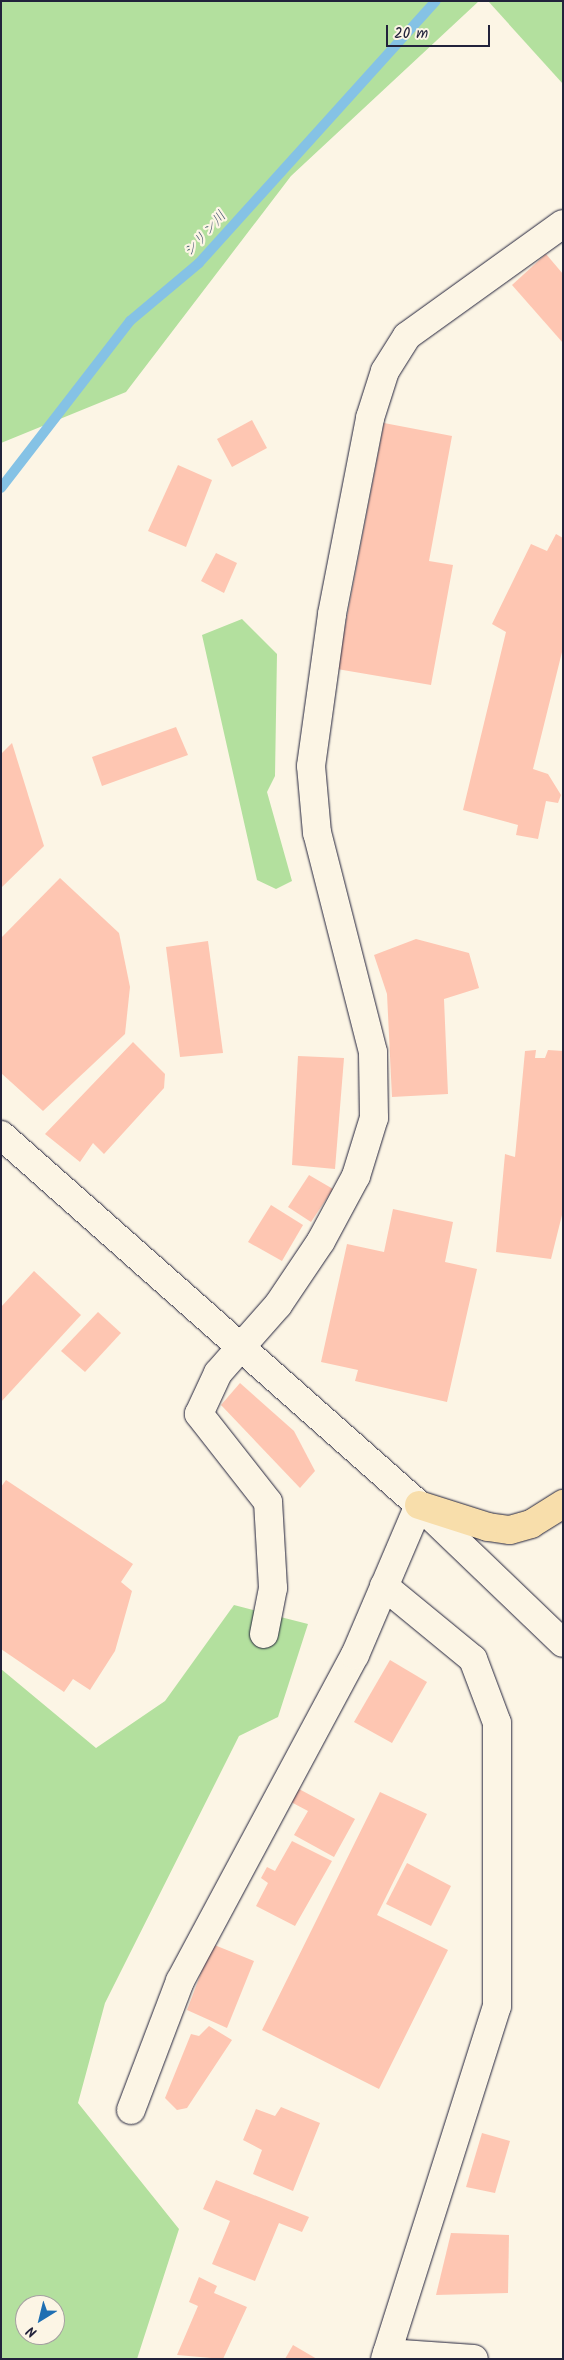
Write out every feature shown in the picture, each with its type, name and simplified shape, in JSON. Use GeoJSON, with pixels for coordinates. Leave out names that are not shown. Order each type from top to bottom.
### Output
{"type":"FeatureCollection","features":[{"type":"Feature","properties":{"kind":"main road"},"geometry":{"type":"LineString","coordinates":[[419,1505],[510,1530],[531,1524],[563,1504]]}},
{"type":"Feature","properties":{"kind":"street"},"geometry":{"type":"LineString","coordinates":[[264,1634],[273,1588],[268,1502],[199,1414],[218,1373],[278,1305],[321,1241],[356,1176],[374,1118],[373,1052],[317,833],[311,766],[332,614],[370,418],[386,371],[407,336],[563,224]]}},
{"type":"Feature","properties":{"kind":"street"},"geometry":{"type":"LineString","coordinates":[[1,1135],[419,1505],[563,1643]]}},
{"type":"Feature","properties":{"kind":"street"},"geometry":{"type":"LineString","coordinates":[[131,2110],[180,1981],[356,1655],[419,1505]]}},
{"type":"Feature","properties":{"kind":"street"},"geometry":{"type":"LineString","coordinates":[[384,1586],[473,1659],[497,1723],[497,2006],[386,2356],[474,2359]]}},
{"type":"Feature","properties":{"kind":"green space"},"geometry":{"type":"Polygon","coordinates":[[[1,1],[479,1],[291,176],[126,392],[1,443],[1,1]]]}},
{"type":"Feature","properties":{"kind":"green space"},"geometry":{"type":"Polygon","coordinates":[[[488,1],[563,1],[563,84],[488,1]]]}},
{"type":"Feature","properties":{"kind":"green space"},"geometry":{"type":"Polygon","coordinates":[[[242,619],[277,654],[275,776],[267,792],[292,881],[276,889],[257,880],[202,635],[242,619]]]}},
{"type":"Feature","properties":{"kind":"green space"},"geometry":{"type":"Polygon","coordinates":[[[234,1605],[308,1624],[278,1717],[239,1736],[105,2003],[78,2103],[179,2229],[137,2359],[1,2359],[1,1669],[96,1748],[165,1701],[234,1605]]]}},
{"type":"Feature","properties":{"kind":"building"},"geometry":{"type":"Polygon","coordinates":[[[546,254],[563,274],[563,343],[512,285],[546,254]]]}},
{"type":"Feature","properties":{"kind":"building"},"geometry":{"type":"Polygon","coordinates":[[[252,420],[267,448],[232,467],[217,439],[252,420]]]}},
{"type":"Feature","properties":{"kind":"building"},"geometry":{"type":"Polygon","coordinates":[[[384,423],[452,436],[429,561],[453,565],[431,685],[337,669],[384,423]]]}},
{"type":"Feature","properties":{"kind":"building"},"geometry":{"type":"Polygon","coordinates":[[[178,465],[212,480],[186,547],[148,531],[178,465]]]}},
{"type":"Feature","properties":{"kind":"building"},"geometry":{"type":"Polygon","coordinates":[[[556,534],[563,538],[563,648],[533,769],[548,774],[561,795],[558,803],[546,801],[538,839],[516,835],[518,825],[463,810],[506,632],[492,624],[531,544],[547,551],[556,534]]]}},
{"type":"Feature","properties":{"kind":"building"},"geometry":{"type":"Polygon","coordinates":[[[216,553],[237,563],[224,593],[201,581],[216,553]]]}},
{"type":"Feature","properties":{"kind":"building"},"geometry":{"type":"Polygon","coordinates":[[[176,727],[188,755],[102,786],[92,757],[176,727]]]}},
{"type":"Feature","properties":{"kind":"building"},"geometry":{"type":"Polygon","coordinates":[[[12,743],[44,846],[1,888],[1,754],[12,743]]]}},
{"type":"Feature","properties":{"kind":"building"},"geometry":{"type":"Polygon","coordinates":[[[60,878],[119,933],[130,987],[125,1034],[43,1111],[1,1073],[1,938],[60,878]]]}},
{"type":"Feature","properties":{"kind":"building"},"geometry":{"type":"Polygon","coordinates":[[[416,939],[469,953],[479,988],[444,999],[448,1094],[392,1097],[387,994],[374,955],[416,939]]]}},
{"type":"Feature","properties":{"kind":"building"},"geometry":{"type":"Polygon","coordinates":[[[208,941],[223,1053],[180,1057],[166,947],[208,941]]]}},
{"type":"Feature","properties":{"kind":"building"},"geometry":{"type":"Polygon","coordinates":[[[133,1042],[165,1074],[164,1088],[104,1154],[93,1143],[80,1162],[45,1134],[133,1042]]]}},
{"type":"Feature","properties":{"kind":"building"},"geometry":{"type":"Polygon","coordinates":[[[536,1050],[535,1058],[545,1058],[548,1050],[563,1051],[563,1211],[551,1259],[496,1252],[505,1154],[515,1157],[525,1051],[536,1050]]]}},
{"type":"Feature","properties":{"kind":"building"},"geometry":{"type":"Polygon","coordinates":[[[298,1056],[344,1058],[335,1169],[292,1165],[298,1056]]]}},
{"type":"Feature","properties":{"kind":"building"},"geometry":{"type":"Polygon","coordinates":[[[309,1175],[333,1189],[311,1222],[288,1207],[309,1175]]]}},
{"type":"Feature","properties":{"kind":"building"},"geometry":{"type":"Polygon","coordinates":[[[271,1205],[303,1225],[282,1261],[248,1242],[271,1205]]]}},
{"type":"Feature","properties":{"kind":"building"},"geometry":{"type":"Polygon","coordinates":[[[393,1209],[453,1222],[445,1262],[477,1269],[447,1402],[355,1381],[358,1370],[321,1362],[347,1244],[384,1252],[393,1209]]]}},
{"type":"Feature","properties":{"kind":"building"},"geometry":{"type":"Polygon","coordinates":[[[34,1271],[81,1315],[1,1402],[1,1307],[34,1271]]]}},
{"type":"Feature","properties":{"kind":"building"},"geometry":{"type":"Polygon","coordinates":[[[98,1312],[121,1333],[85,1372],[61,1351],[98,1312]]]}},
{"type":"Feature","properties":{"kind":"building"},"geometry":{"type":"Polygon","coordinates":[[[240,1383],[294,1431],[315,1471],[300,1488],[221,1405],[240,1383]]]}},
{"type":"Feature","properties":{"kind":"building"},"geometry":{"type":"Polygon","coordinates":[[[6,1480],[133,1564],[121,1582],[132,1591],[115,1651],[90,1690],[73,1679],[64,1692],[1,1649],[1,1487],[6,1480]]]}},
{"type":"Feature","properties":{"kind":"building"},"geometry":{"type":"Polygon","coordinates":[[[390,1660],[427,1682],[392,1743],[354,1722],[390,1660]]]}},
{"type":"Feature","properties":{"kind":"building"},"geometry":{"type":"Polygon","coordinates":[[[299,1789],[355,1819],[334,1857],[294,1835],[308,1811],[291,1802],[299,1789]]]}},
{"type":"Feature","properties":{"kind":"building"},"geometry":{"type":"Polygon","coordinates":[[[380,1792],[427,1814],[377,1915],[448,1950],[379,2089],[262,2030],[380,1792]]]}},
{"type":"Feature","properties":{"kind":"building"},"geometry":{"type":"Polygon","coordinates":[[[292,1841],[332,1861],[295,1926],[256,1906],[268,1883],[261,1878],[267,1867],[275,1871],[292,1841]]]}},
{"type":"Feature","properties":{"kind":"building"},"geometry":{"type":"Polygon","coordinates":[[[407,1863],[451,1886],[431,1926],[386,1904],[407,1863]]]}},
{"type":"Feature","properties":{"kind":"building"},"geometry":{"type":"Polygon","coordinates":[[[212,1944],[254,1961],[227,2028],[187,2010],[212,1944]]]}},
{"type":"Feature","properties":{"kind":"building"},"geometry":{"type":"Polygon","coordinates":[[[209,2026],[232,2040],[187,2108],[177,2110],[165,2098],[191,2034],[199,2036],[209,2026]]]}},
{"type":"Feature","properties":{"kind":"building"},"geometry":{"type":"Polygon","coordinates":[[[281,2107],[320,2123],[293,2191],[253,2174],[262,2150],[243,2140],[256,2109],[275,2116],[281,2107]]]}},
{"type":"Feature","properties":{"kind":"building"},"geometry":{"type":"Polygon","coordinates":[[[482,2133],[510,2141],[495,2193],[466,2187],[482,2133]]]}},
{"type":"Feature","properties":{"kind":"building"},"geometry":{"type":"Polygon","coordinates":[[[216,2180],[309,2217],[302,2232],[279,2223],[255,2281],[212,2264],[230,2221],[203,2209],[216,2180]]]}},
{"type":"Feature","properties":{"kind":"building"},"geometry":{"type":"Polygon","coordinates":[[[451,2233],[509,2235],[508,2293],[436,2295],[451,2233]]]}},
{"type":"Feature","properties":{"kind":"building"},"geometry":{"type":"Polygon","coordinates":[[[199,2277],[217,2286],[214,2293],[247,2307],[223,2359],[177,2355],[198,2306],[189,2302],[199,2277]]]}},
{"type":"Feature","properties":{"kind":"building"},"geometry":{"type":"Polygon","coordinates":[[[293,2345],[317,2359],[285,2359],[293,2345]]]}},
{"type":"Feature","properties":{"kind":"waterway","name":"シリン川"},"geometry":{"type":"LineString","coordinates":[[1,488],[130,321],[199,263],[436,1]]}}]}
